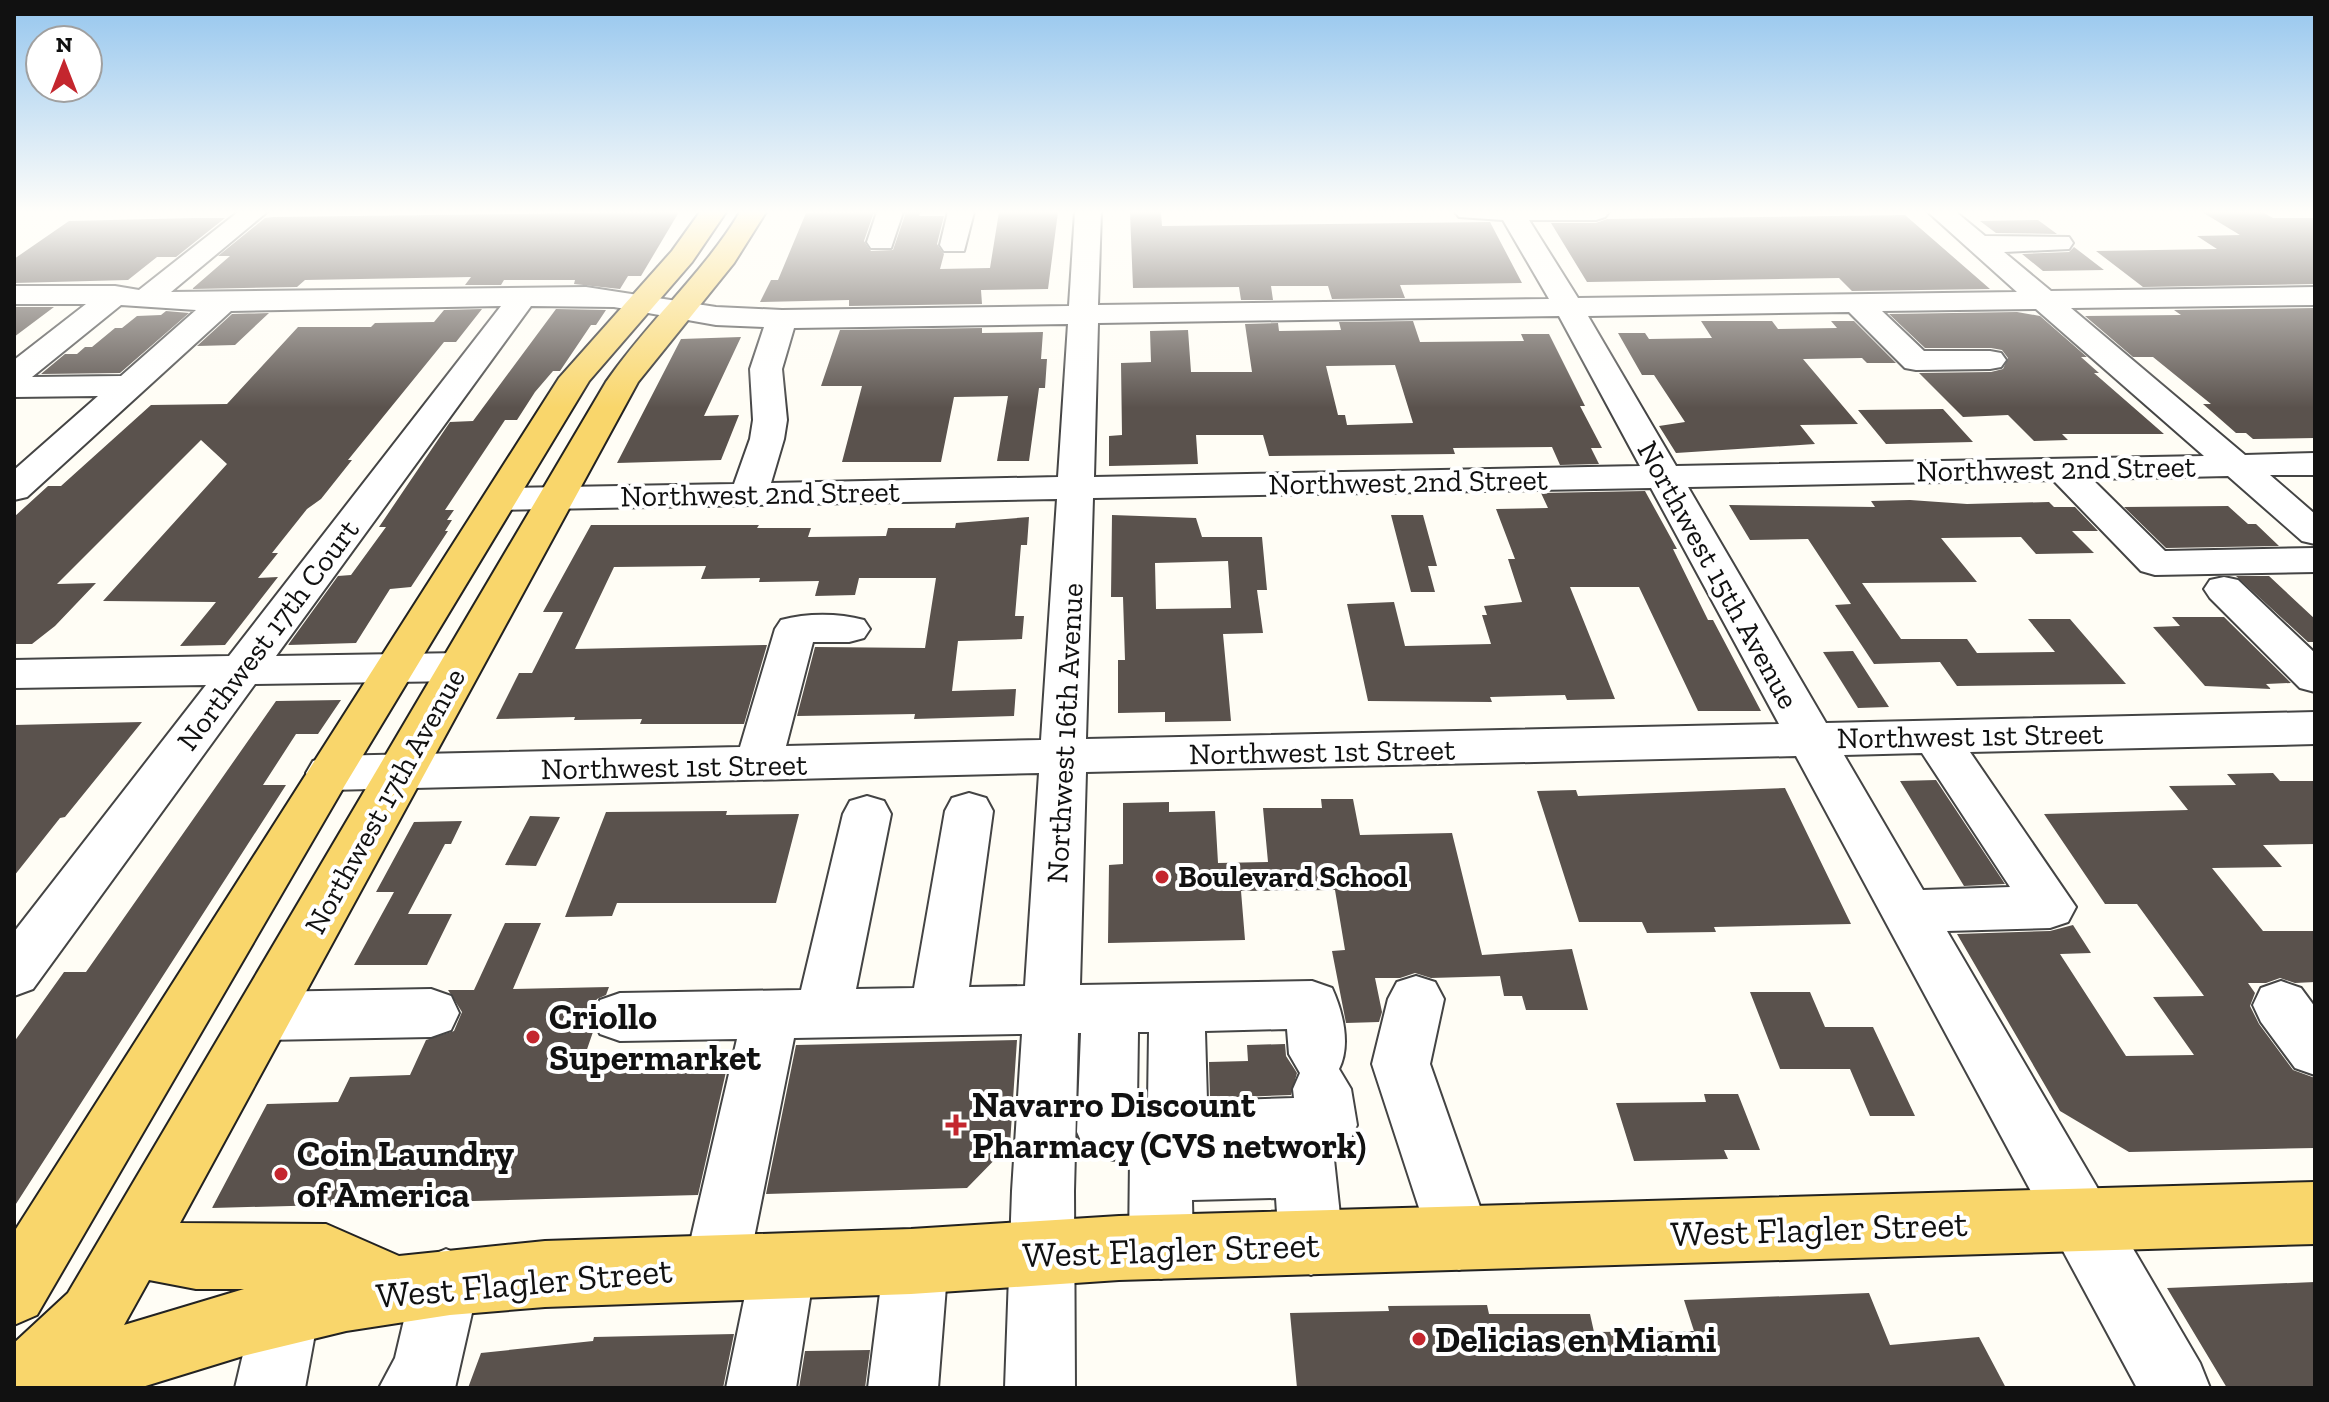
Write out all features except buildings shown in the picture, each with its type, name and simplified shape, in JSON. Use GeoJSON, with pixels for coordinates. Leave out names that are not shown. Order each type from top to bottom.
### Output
{"type":"FeatureCollection","features":[{"type":"Feature","properties":{"kind":"main road","name":"Northwest 17th Avenue"},"geometry":{"type":"LineString","coordinates":[[14,1292],[329,773],[575,378],[663,277]]}},
{"type":"Feature","properties":{"kind":"main road","name":"Northwest 17th Avenue"},"geometry":{"type":"LineString","coordinates":[[16,1388],[92,1317],[631,367],[707,277]]}},
{"type":"Feature","properties":{"kind":"main road","name":"West Flagler Street"},"geometry":{"type":"LineString","coordinates":[[42,1388],[156,1366],[286,1312],[422,1286],[536,1274],[916,1261],[1161,1247],[2315,1213]]}},
{"type":"Feature","properties":{"kind":"main road"},"geometry":{"type":"LineString","coordinates":[[144,1227],[147,1242],[158,1252],[196,1257],[326,1256],[422,1286]]}},
{"type":"Feature","properties":{"kind":"street"},"geometry":{"type":"LineString","coordinates":[[145,299],[172,277]]}},
{"type":"Feature","properties":{"kind":"street","name":"Northwest 16th Avenue"},"geometry":{"type":"LineString","coordinates":[[1040,1388],[1051,1008],[1085,277]]}},
{"type":"Feature","properties":{"kind":"street","name":"Northwest 15th Avenue"},"geometry":{"type":"LineString","coordinates":[[1550,277],[2175,1388]]}},
{"type":"Feature","properties":{"kind":"street"},"geometry":{"type":"LineString","coordinates":[[2017,277],[2315,533]]}},
{"type":"Feature","properties":{"kind":"street"},"geometry":{"type":"LineString","coordinates":[[14,295],[115,295],[223,302],[603,296],[716,316],[782,319],[2315,296]]}},
{"type":"Feature","properties":{"kind":"street"},"geometry":{"type":"LineString","coordinates":[[14,376],[115,295]]}},
{"type":"Feature","properties":{"kind":"street","name":"Northwest 17th Court"},"geometry":{"type":"LineString","coordinates":[[14,973],[523,297]]}},
{"type":"Feature","properties":{"kind":"street"},"geometry":{"type":"LineString","coordinates":[[14,489],[223,302]]}},
{"type":"Feature","properties":{"kind":"street"},"geometry":{"type":"LineString","coordinates":[[1857,303],[1916,361],[1990,360]]}},
{"type":"Feature","properties":{"kind":"street"},"geometry":{"type":"LineString","coordinates":[[749,494],[769,430],[766,369],[782,319]]}},
{"type":"Feature","properties":{"kind":"street"},"geometry":{"type":"LineString","coordinates":[[14,387],[130,386]]}},
{"type":"Feature","properties":{"kind":"street","name":"Northwest 2nd Street"},"geometry":{"type":"LineString","coordinates":[[501,499],[2315,464]]}},
{"type":"Feature","properties":{"kind":"street"},"geometry":{"type":"LineString","coordinates":[[2062,469],[2155,563],[2315,560]]}},
{"type":"Feature","properties":{"kind":"street"},"geometry":{"type":"LineString","coordinates":[[2224,589],[2315,678]]}},
{"type":"Feature","properties":{"kind":"street"},"geometry":{"type":"LineString","coordinates":[[758,765],[796,629],[849,629]]}},
{"type":"Feature","properties":{"kind":"street"},"geometry":{"type":"LineString","coordinates":[[17,677],[242,669],[461,667]]}},
{"type":"Feature","properties":{"kind":"street","name":"Northwest 1st Street"},"geometry":{"type":"LineString","coordinates":[[329,773],[2315,728]]}},
{"type":"Feature","properties":{"kind":"street"},"geometry":{"type":"LineString","coordinates":[[1908,911],[2050,907],[1936,738]]}},
{"type":"Feature","properties":{"kind":"street"},"geometry":{"type":"LineString","coordinates":[[938,1010],[969,811]]}},
{"type":"Feature","properties":{"kind":"street"},"geometry":{"type":"LineString","coordinates":[[716,1268],[797,1013],[867,814]]}},
{"type":"Feature","properties":{"kind":"street"},"geometry":{"type":"LineString","coordinates":[[1416,999],[1401,1064],[1459,1238]]}},
{"type":"Feature","properties":{"kind":"street"},"geometry":{"type":"LineString","coordinates":[[620,1017],[1312,1005],[1311,1243]]}},
{"type":"Feature","properties":{"kind":"street"},"geometry":{"type":"LineString","coordinates":[[2281,1005],[2315,1050]]}},
{"type":"Feature","properties":{"kind":"street"},"geometry":{"type":"LineString","coordinates":[[1152,1141],[1177,1006]]}},
{"type":"Feature","properties":{"kind":"street"},"geometry":{"type":"LineString","coordinates":[[1110,1007],[1152,1141],[1161,1247]]}},
{"type":"Feature","properties":{"kind":"street"},"geometry":{"type":"LineString","coordinates":[[264,1016],[431,1013]]}},
{"type":"Feature","properties":{"kind":"street"},"geometry":{"type":"LineString","coordinates":[[1046,1133],[1152,1141],[1312,1109]]}},
{"type":"Feature","properties":{"kind":"street"},"geometry":{"type":"LineString","coordinates":[[903,1388],[916,1261]]}},
{"type":"Feature","properties":{"kind":"street"},"geometry":{"type":"LineString","coordinates":[[761,1388],[783,1266]]}},
{"type":"Feature","properties":{"kind":"street"},"geometry":{"type":"LineString","coordinates":[[414,1388],[425,1376],[422,1286]]}},
{"type":"Feature","properties":{"kind":"street"},"geometry":{"type":"LineString","coordinates":[[270,1388],[286,1312]]}},
{"type":"Feature","properties":{"kind":"place","name":"Boulevard School"},"geometry":{"type":"Point","coordinates":[1162,877]}},
{"type":"Feature","properties":{"kind":"place","name":"Criollo Supermarket"},"geometry":{"type":"Point","coordinates":[533,1037]}},
{"type":"Feature","properties":{"kind":"place","name":"Navarro Discount Pharmacy (CVS network)"},"geometry":{"type":"Point","coordinates":[956,1125]}},
{"type":"Feature","properties":{"kind":"place","name":"Coin Laundry of America"},"geometry":{"type":"Point","coordinates":[281,1174]}},
{"type":"Feature","properties":{"kind":"place","name":"Delicias en Miami"},"geometry":{"type":"Point","coordinates":[1419,1339]}}]}
